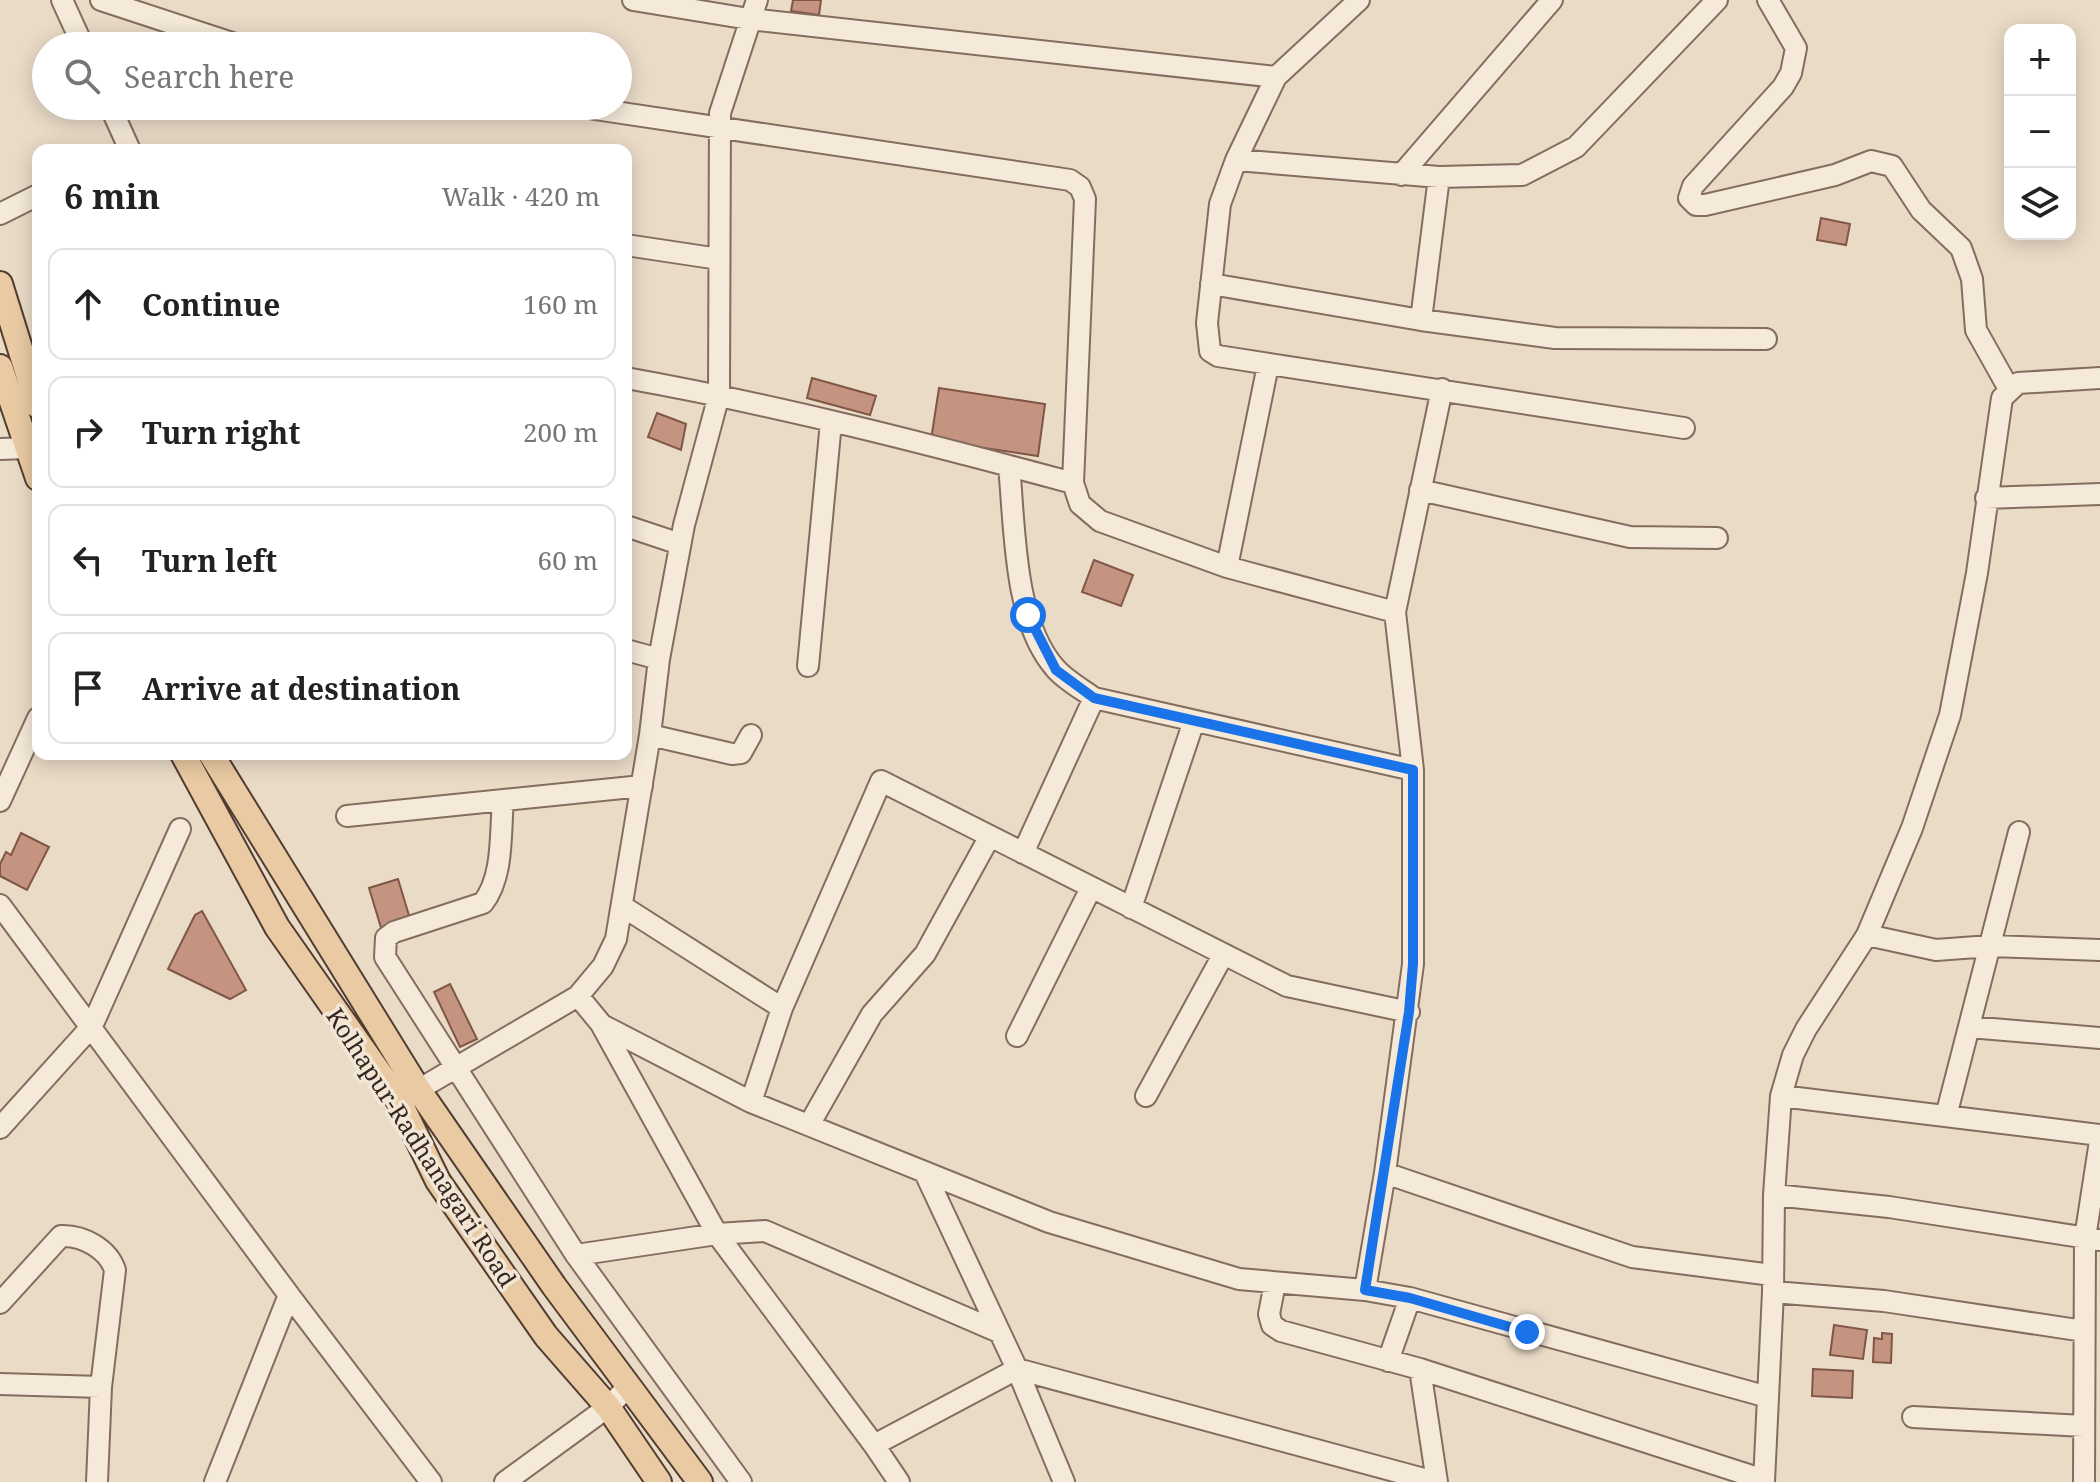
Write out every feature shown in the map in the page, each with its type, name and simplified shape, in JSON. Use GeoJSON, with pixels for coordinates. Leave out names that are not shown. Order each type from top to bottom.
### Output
{"type":"FeatureCollection","features":[{"type":"Feature","properties":{"kind":"main road"},"geometry":{"type":"LineString","coordinates":[[0,284],[32,387]]}},
{"type":"Feature","properties":{"kind":"main road"},"geometry":{"type":"LineString","coordinates":[[0,367],[32,460]]}},
{"type":"Feature","properties":{"kind":"main road","name":"Kolhapur-Radhanagari Road"},"geometry":{"type":"LineString","coordinates":[[186,760],[277,927],[408,1095],[438,1181],[546,1336],[608,1407],[659,1482]]}},
{"type":"Feature","properties":{"kind":"main road"},"geometry":{"type":"LineString","coordinates":[[214,760],[408,1095],[700,1482]]}},
{"type":"Feature","properties":{"kind":"street"},"geometry":{"type":"LineString","coordinates":[[62,0],[77,32]]}},
{"type":"Feature","properties":{"kind":"street"},"geometry":{"type":"LineString","coordinates":[[101,0],[123,4],[202,32]]}},
{"type":"Feature","properties":{"kind":"street"},"geometry":{"type":"LineString","coordinates":[[633,0],[753,10],[1276,77]]}},
{"type":"Feature","properties":{"kind":"street"},"geometry":{"type":"LineString","coordinates":[[1359,0],[1276,77],[1236,160],[1220,204],[1207,323],[1210,351],[1218,356],[1268,365],[1684,428]]}},
{"type":"Feature","properties":{"kind":"street"},"geometry":{"type":"LineString","coordinates":[[1401,175],[1552,0]]}},
{"type":"Feature","properties":{"kind":"street"},"geometry":{"type":"LineString","coordinates":[[1236,160],[1439,177],[1522,175],[1576,147],[1717,0]]}},
{"type":"Feature","properties":{"kind":"street"},"geometry":{"type":"LineString","coordinates":[[1768,0],[1796,48],[1791,73],[1783,87],[1693,186],[1689,198],[1692,203],[1705,205],[1835,175],[1871,161],[1892,166],[1921,210],[1961,248],[1972,279],[1976,330],[2009,389]]}},
{"type":"Feature","properties":{"kind":"street"},"geometry":{"type":"LineString","coordinates":[[408,1095],[578,996],[611,953],[622,906],[659,659],[680,544],[719,395],[720,113],[753,10]]}},
{"type":"Feature","properties":{"kind":"street"},"geometry":{"type":"LineString","coordinates":[[632,116],[1059,178],[1080,187],[1085,199],[1073,483],[1080,504],[1100,521],[1227,567],[1395,612]]}},
{"type":"Feature","properties":{"kind":"street"},"geometry":{"type":"LineString","coordinates":[[116,120],[126,144]]}},
{"type":"Feature","properties":{"kind":"street"},"geometry":{"type":"LineString","coordinates":[[1421,320],[1439,177]]}},
{"type":"Feature","properties":{"kind":"street"},"geometry":{"type":"LineString","coordinates":[[0,214],[32,198]]}},
{"type":"Feature","properties":{"kind":"street"},"geometry":{"type":"LineString","coordinates":[[632,246],[719,259]]}},
{"type":"Feature","properties":{"kind":"street"},"geometry":{"type":"LineString","coordinates":[[1211,284],[1421,320],[1555,338],[1766,339]]}},
{"type":"Feature","properties":{"kind":"street"},"geometry":{"type":"LineString","coordinates":[[1227,567],[1268,365]]}},
{"type":"Feature","properties":{"kind":"street"},"geometry":{"type":"LineString","coordinates":[[1275,1283],[1269,1314],[1272,1325],[1281,1331],[1420,1369],[1764,1481],[1774,1195],[1781,1096],[1793,1055],[1806,1029],[1867,935],[1912,828],[1950,715],[1977,573],[1998,413],[2009,389],[2018,383],[2100,378]]}},
{"type":"Feature","properties":{"kind":"street"},"geometry":{"type":"LineString","coordinates":[[632,379],[719,395],[1073,483]]}},
{"type":"Feature","properties":{"kind":"street"},"geometry":{"type":"LineString","coordinates":[[1365,1290],[1409,1012],[1413,964],[1413,770],[1395,612],[1442,389]]}},
{"type":"Feature","properties":{"kind":"street"},"geometry":{"type":"LineString","coordinates":[[808,666],[831,422]]}},
{"type":"Feature","properties":{"kind":"street"},"geometry":{"type":"LineString","coordinates":[[0,449],[28,448]]}},
{"type":"Feature","properties":{"kind":"street"},"geometry":{"type":"LineString","coordinates":[[1009,466],[1022,592],[1028,615],[1056,670],[1094,698],[1413,770]]}},
{"type":"Feature","properties":{"kind":"street"},"geometry":{"type":"LineString","coordinates":[[1420,490],[1630,537],[1717,538]]}},
{"type":"Feature","properties":{"kind":"street"},"geometry":{"type":"LineString","coordinates":[[1986,498],[2100,494]]}},
{"type":"Feature","properties":{"kind":"street"},"geometry":{"type":"LineString","coordinates":[[632,528],[680,544]]}},
{"type":"Feature","properties":{"kind":"street"},"geometry":{"type":"LineString","coordinates":[[632,652],[659,659]]}},
{"type":"Feature","properties":{"kind":"street"},"geometry":{"type":"LineString","coordinates":[[1023,853],[1094,698]]}},
{"type":"Feature","properties":{"kind":"street"},"geometry":{"type":"LineString","coordinates":[[1131,908],[1194,721]]}},
{"type":"Feature","properties":{"kind":"street"},"geometry":{"type":"LineString","coordinates":[[0,801],[32,731]]}},
{"type":"Feature","properties":{"kind":"street"},"geometry":{"type":"LineString","coordinates":[[650,735],[732,754],[741,753],[751,735]]}},
{"type":"Feature","properties":{"kind":"street"},"geometry":{"type":"LineString","coordinates":[[751,1102],[782,1008],[881,781],[1223,955],[1303,991],[1409,1012]]}},
{"type":"Feature","properties":{"kind":"street"},"geometry":{"type":"LineString","coordinates":[[347,816],[642,786]]}},
{"type":"Feature","properties":{"kind":"street"},"geometry":{"type":"LineString","coordinates":[[503,800],[496,878],[483,903],[394,932],[383,947],[385,957],[576,1255],[741,1482]]}},
{"type":"Feature","properties":{"kind":"street"},"geometry":{"type":"LineString","coordinates":[[0,1128],[92,1026],[180,829]]}},
{"type":"Feature","properties":{"kind":"street"},"geometry":{"type":"LineString","coordinates":[[1946,1116],[2019,832]]}},
{"type":"Feature","properties":{"kind":"street"},"geometry":{"type":"LineString","coordinates":[[809,1125],[880,1001],[925,954],[990,836]]}},
{"type":"Feature","properties":{"kind":"street"},"geometry":{"type":"LineString","coordinates":[[1017,1036],[1091,888]]}},
{"type":"Feature","properties":{"kind":"street"},"geometry":{"type":"LineString","coordinates":[[0,905],[431,1482]]}},
{"type":"Feature","properties":{"kind":"street"},"geometry":{"type":"LineString","coordinates":[[622,906],[782,1008]]}},
{"type":"Feature","properties":{"kind":"street"},"geometry":{"type":"LineString","coordinates":[[1867,935],[1936,950],[1990,946],[2100,950]]}},
{"type":"Feature","properties":{"kind":"street"},"geometry":{"type":"LineString","coordinates":[[1146,1096],[1223,955]]}},
{"type":"Feature","properties":{"kind":"street"},"geometry":{"type":"LineString","coordinates":[[578,996],[602,1025],[717,1234],[899,1482]]}},
{"type":"Feature","properties":{"kind":"street"},"geometry":{"type":"LineString","coordinates":[[602,1025],[751,1102],[1049,1222],[1239,1279],[1365,1290],[1410,1298],[1768,1397]]}},
{"type":"Feature","properties":{"kind":"street"},"geometry":{"type":"LineString","coordinates":[[1969,1027],[2100,1038]]}},
{"type":"Feature","properties":{"kind":"street"},"geometry":{"type":"LineString","coordinates":[[1781,1096],[2100,1138],[2084,1331],[2092,1353],[2084,1426],[2084,1482]]}},
{"type":"Feature","properties":{"kind":"street"},"geometry":{"type":"LineString","coordinates":[[925,1173],[1017,1369],[1064,1482]]}},
{"type":"Feature","properties":{"kind":"street"},"geometry":{"type":"LineString","coordinates":[[1385,1173],[1632,1257],[1773,1283],[2084,1331]]}},
{"type":"Feature","properties":{"kind":"street"},"geometry":{"type":"LineString","coordinates":[[1774,1195],[1889,1207],[2093,1239]]}},
{"type":"Feature","properties":{"kind":"street"},"geometry":{"type":"LineString","coordinates":[[576,1255],[717,1234],[765,1231],[999,1332]]}},
{"type":"Feature","properties":{"kind":"street"},"geometry":{"type":"LineString","coordinates":[[0,1303],[61,1236],[73,1235],[101,1249],[111,1259],[115,1270],[101,1387],[97,1482]]}},
{"type":"Feature","properties":{"kind":"street"},"geometry":{"type":"LineString","coordinates":[[215,1482],[289,1295]]}},
{"type":"Feature","properties":{"kind":"street"},"geometry":{"type":"LineString","coordinates":[[1388,1361],[1410,1298]]}},
{"type":"Feature","properties":{"kind":"street"},"geometry":{"type":"LineString","coordinates":[[874,1445],[1017,1369],[1436,1482],[1420,1369]]}},
{"type":"Feature","properties":{"kind":"street"},"geometry":{"type":"LineString","coordinates":[[0,1384],[101,1387]]}},
{"type":"Feature","properties":{"kind":"street"},"geometry":{"type":"LineString","coordinates":[[505,1482],[608,1407],[629,1386]]}},
{"type":"Feature","properties":{"kind":"street"},"geometry":{"type":"LineString","coordinates":[[1913,1417],[2084,1426]]}},
{"type":"Feature","properties":{"kind":"building"},"geometry":{"type":"Polygon","coordinates":[[[793,0],[821,0],[819,15],[791,11],[793,0]]]}},
{"type":"Feature","properties":{"kind":"building"},"geometry":{"type":"Polygon","coordinates":[[[1821,218],[1850,224],[1846,245],[1817,240],[1821,218]]]}},
{"type":"Feature","properties":{"kind":"building"},"geometry":{"type":"Polygon","coordinates":[[[812,378],[876,396],[870,415],[807,398],[812,378]]]}},
{"type":"Feature","properties":{"kind":"building"},"geometry":{"type":"Polygon","coordinates":[[[939,388],[1045,404],[1038,456],[931,440],[939,388]]]}},
{"type":"Feature","properties":{"kind":"building"},"geometry":{"type":"Polygon","coordinates":[[[657,413],[686,424],[681,450],[648,437],[657,413]]]}},
{"type":"Feature","properties":{"kind":"building"},"geometry":{"type":"Polygon","coordinates":[[[1094,560],[1133,575],[1121,606],[1082,592],[1094,560]]]}},
{"type":"Feature","properties":{"kind":"building"},"geometry":{"type":"Polygon","coordinates":[[[21,833],[49,847],[27,890],[0,876],[0,864],[6,852],[11,855],[21,833]]]}},
{"type":"Feature","properties":{"kind":"building"},"geometry":{"type":"Polygon","coordinates":[[[398,879],[411,922],[382,931],[369,888],[398,879]]]}},
{"type":"Feature","properties":{"kind":"building"},"geometry":{"type":"Polygon","coordinates":[[[202,911],[246,990],[230,999],[168,969],[195,915],[202,911]]]}},
{"type":"Feature","properties":{"kind":"building"},"geometry":{"type":"Polygon","coordinates":[[[450,984],[477,1039],[460,1047],[434,992],[450,984]]]}},
{"type":"Feature","properties":{"kind":"building"},"geometry":{"type":"Polygon","coordinates":[[[1834,1325],[1867,1330],[1863,1359],[1830,1355],[1834,1325]]]}},
{"type":"Feature","properties":{"kind":"building"},"geometry":{"type":"Polygon","coordinates":[[[1882,1333],[1892,1334],[1891,1363],[1873,1362],[1874,1338],[1882,1339],[1882,1333]]]}},
{"type":"Feature","properties":{"kind":"building"},"geometry":{"type":"Polygon","coordinates":[[[1813,1369],[1853,1371],[1852,1398],[1812,1396],[1813,1369]]]}},
{"type":"Feature","properties":{"kind":"route"},"geometry":{"type":"LineString","coordinates":[[1028,615],[1056,670],[1094,698],[1413,770],[1413,964],[1409,1012],[1365,1290],[1410,1298],[1527,1332]]}}]}
